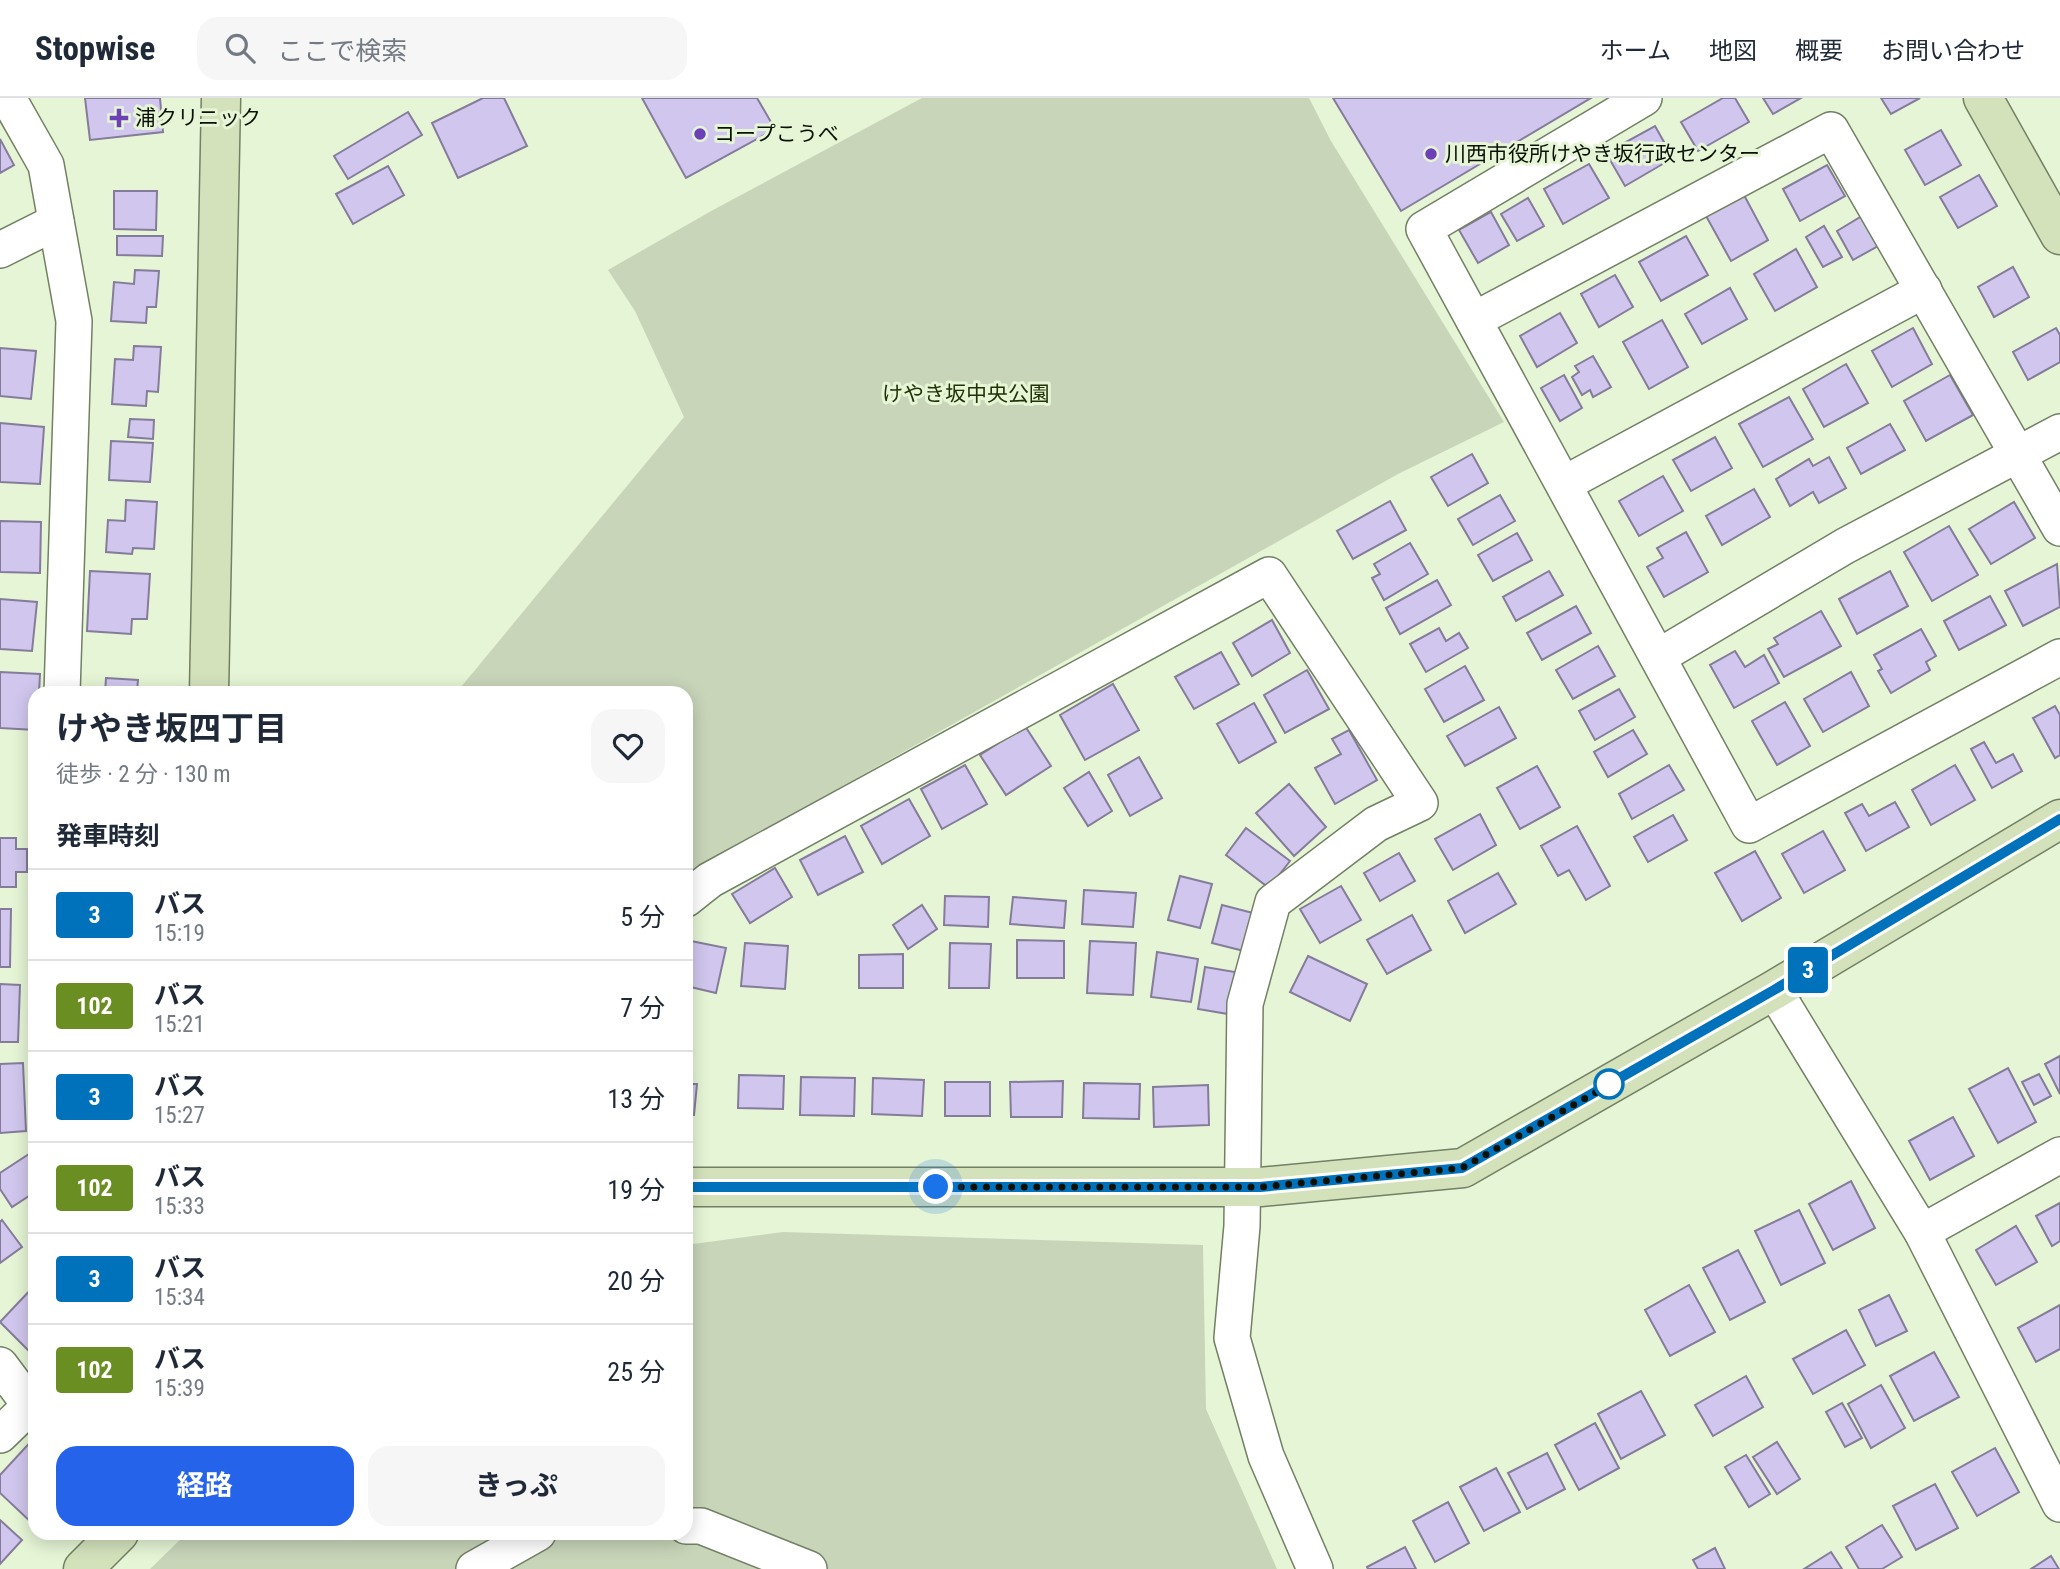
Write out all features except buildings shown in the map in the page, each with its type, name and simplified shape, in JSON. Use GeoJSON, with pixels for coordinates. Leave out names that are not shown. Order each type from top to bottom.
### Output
{"type":"FeatureCollection","features":[{"type":"Feature","properties":{"kind":"street"},"geometry":{"type":"LineString","coordinates":[[9,98],[46,165],[74,321],[62,686]]}},
{"type":"Feature","properties":{"kind":"street"},"geometry":{"type":"LineString","coordinates":[[209,686],[221,98]]}},
{"type":"Feature","properties":{"kind":"street"},"geometry":{"type":"LineString","coordinates":[[1644,98],[1424,229],[1749,825],[2060,657]]}},
{"type":"Feature","properties":{"kind":"street"},"geometry":{"type":"LineString","coordinates":[[1983,98],[2060,234]]}},
{"type":"Feature","properties":{"kind":"street"},"geometry":{"type":"LineString","coordinates":[[1474,320],[1832,130],[2060,528]]}},
{"type":"Feature","properties":{"kind":"street"},"geometry":{"type":"LineString","coordinates":[[0,250],[56,222]]}},
{"type":"Feature","properties":{"kind":"street"},"geometry":{"type":"LineString","coordinates":[[1564,484],[1924,290]]}},
{"type":"Feature","properties":{"kind":"street"},"geometry":{"type":"LineString","coordinates":[[1658,657],[1845,546],[2060,432]]}},
{"type":"Feature","properties":{"kind":"street"},"geometry":{"type":"LineString","coordinates":[[693,893],[710,880],[1269,575],[1420,803],[1376,824],[1273,902],[1245,1004],[1242,1187],[1232,1338],[1266,1456],[1315,1569]]}},
{"type":"Feature","properties":{"kind":"street"},"geometry":{"type":"LineString","coordinates":[[693,1187],[1242,1187],[1462,1168],[1774,990],[2060,819]]}},
{"type":"Feature","properties":{"kind":"street"},"geometry":{"type":"LineString","coordinates":[[1774,990],[1922,1232],[2060,1504]]}},
{"type":"Feature","properties":{"kind":"street"},"geometry":{"type":"LineString","coordinates":[[1922,1232],[2060,1155]]}},
{"type":"Feature","properties":{"kind":"street"},"geometry":{"type":"LineString","coordinates":[[0,1365],[28,1397]]}},
{"type":"Feature","properties":{"kind":"street"},"geometry":{"type":"LineString","coordinates":[[0,1435],[28,1408]]}},
{"type":"Feature","properties":{"kind":"street"},"geometry":{"type":"LineString","coordinates":[[693,1526],[701,1526],[809,1569]]}},
{"type":"Feature","properties":{"kind":"street"},"geometry":{"type":"LineString","coordinates":[[83,1569],[112,1540]]}},
{"type":"Feature","properties":{"kind":"street"},"geometry":{"type":"LineString","coordinates":[[474,1569],[526,1540]]}},
{"type":"Feature","properties":{"kind":"green space","name":"けやき坂中央公園"},"geometry":{"type":"Polygon","coordinates":[[[922,98],[1309,98],[1331,141],[1504,422],[1398,474],[693,870],[693,686],[462,686],[684,417],[635,311],[608,270],[713,210],[922,98]]]}},
{"type":"Feature","properties":{"kind":"green space"},"geometry":{"type":"Polygon","coordinates":[[[783,1232],[1203,1245],[1206,1409],[1277,1569],[150,1569],[180,1540],[693,1540],[693,1244],[783,1232]]]}},
{"type":"Feature","properties":{"kind":"bus line","name":"3"},"geometry":{"type":"LineString","coordinates":[[693,1187],[1260,1187],[1462,1168],[1774,990],[2060,819]]}},
{"type":"Feature","properties":{"kind":"place","name":"浦クリニック"},"geometry":{"type":"Point","coordinates":[119,118]}},
{"type":"Feature","properties":{"kind":"place","name":"コープこうべ"},"geometry":{"type":"Point","coordinates":[700,134]}},
{"type":"Feature","properties":{"kind":"place","name":"川西市役所けやき坂行政センター"},"geometry":{"type":"Point","coordinates":[1431,154]}},
{"type":"Feature","properties":{"kind":"route"},"geometry":{"type":"LineString","coordinates":[[936,1187],[1260,1187],[1462,1168],[1614,1082],[1609,1084]]}}]}
